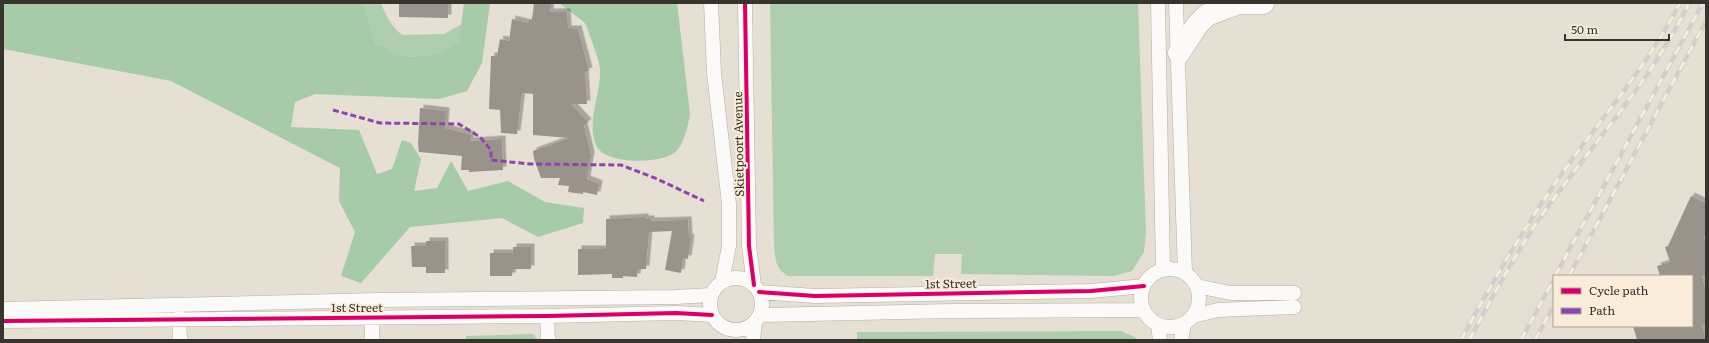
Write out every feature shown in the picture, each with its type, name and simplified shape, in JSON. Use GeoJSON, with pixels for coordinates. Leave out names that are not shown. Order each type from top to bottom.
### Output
{"type":"FeatureCollection","features":[{"type":"Feature","properties":{"kind":"main road"},"geometry":{"type":"LineString","coordinates":[[1234,3],[1263,3]]}},
{"type":"Feature","properties":{"kind":"main road"},"geometry":{"type":"LineString","coordinates":[[1179,53],[1197,24],[1207,15],[1239,3]]}},
{"type":"Feature","properties":{"kind":"street","name":"Skietpoort Avenue"},"geometry":{"type":"LineString","coordinates":[[712,3],[714,73],[729,204],[728,246],[722,282]]}},
{"type":"Feature","properties":{"kind":"street","name":"Skietpoort Avenue"},"geometry":{"type":"LineString","coordinates":[[745,3],[749,246],[757,288]]}},
{"type":"Feature","properties":{"kind":"street"},"geometry":{"type":"LineString","coordinates":[[1158,3],[1163,270]]}},
{"type":"Feature","properties":{"kind":"street"},"geometry":{"type":"LineString","coordinates":[[1176,3],[1179,53],[1185,272]]}},
{"type":"Feature","properties":{"kind":"street"},"geometry":{"type":"LineString","coordinates":[[1181,340],[1188,320],[1199,303],[1197,286],[1192,278],[1185,272],[1174,269],[1163,270],[1155,273],[1148,279],[1142,294],[1144,310],[1150,319],[1158,325],[1171,327],[1188,320],[1218,310],[1294,307]]}},
{"type":"Feature","properties":{"kind":"street"},"geometry":{"type":"LineString","coordinates":[[723,340],[710,308],[711,295],[716,287],[722,282],[730,278],[739,278],[747,280],[757,288],[762,308],[757,319],[753,340]]}},
{"type":"Feature","properties":{"kind":"street","name":"1st Street"},"geometry":{"type":"LineString","coordinates":[[757,288],[822,296],[1091,291],[1144,286]]}},
{"type":"Feature","properties":{"kind":"street"},"geometry":{"type":"LineString","coordinates":[[1197,286],[1217,292],[1230,293],[1294,293]]}},
{"type":"Feature","properties":{"kind":"street","name":"1st Street"},"geometry":{"type":"LineString","coordinates":[[3,308],[370,300],[676,297],[711,295]]}},
{"type":"Feature","properties":{"kind":"street"},"geometry":{"type":"LineString","coordinates":[[716,320],[734,331],[749,327],[757,319],[938,311],[1144,310]]}},
{"type":"Feature","properties":{"kind":"street","name":"1st Street"},"geometry":{"type":"LineString","coordinates":[[3,320],[547,316],[676,313],[716,320]]}},
{"type":"Feature","properties":{"kind":"street"},"geometry":{"type":"LineString","coordinates":[[547,316],[548,340]]}},
{"type":"Feature","properties":{"kind":"street"},"geometry":{"type":"LineString","coordinates":[[372,317],[372,340]]}},
{"type":"Feature","properties":{"kind":"street"},"geometry":{"type":"LineString","coordinates":[[179,318],[180,340]]}},
{"type":"Feature","properties":{"kind":"street"},"geometry":{"type":"LineString","coordinates":[[1158,325],[1160,340]]}},
{"type":"Feature","properties":{"kind":"green space"},"geometry":{"type":"Polygon","coordinates":[[[3,3],[363,3],[375,43],[407,57],[434,55],[459,42],[464,3],[490,3],[482,63],[467,91],[439,99],[315,94],[295,102],[291,127],[359,130],[377,174],[392,169],[402,140],[411,143],[421,159],[414,191],[437,188],[451,161],[468,191],[508,181],[545,202],[584,208],[583,223],[538,237],[502,218],[410,227],[361,283],[341,276],[355,232],[339,201],[340,168],[171,81],[3,49],[3,3]]]}},
{"type":"Feature","properties":{"kind":"green space"},"geometry":{"type":"Polygon","coordinates":[[[363,3],[381,3],[389,20],[402,35],[444,34],[462,24],[459,42],[434,55],[407,57],[375,43],[363,3]]]}},
{"type":"Feature","properties":{"kind":"green space"},"geometry":{"type":"Polygon","coordinates":[[[559,3],[677,3],[690,114],[683,141],[674,153],[667,157],[657,159],[633,161],[610,156],[601,152],[596,145],[593,136],[593,117],[600,79],[598,61],[584,22],[559,3]]]}},
{"type":"Feature","properties":{"kind":"green space"},"geometry":{"type":"Polygon","coordinates":[[[770,3],[1138,3],[1146,234],[1144,252],[1132,271],[1114,276],[961,274],[962,254],[935,254],[933,276],[788,276],[778,267],[774,247],[770,3]]]}},
{"type":"Feature","properties":{"kind":"green space"},"geometry":{"type":"Polygon","coordinates":[[[1120,331],[1135,337],[1137,340],[857,340],[857,332],[1120,331]]]}},
{"type":"Feature","properties":{"kind":"green space"},"geometry":{"type":"Polygon","coordinates":[[[533,334],[538,340],[466,340],[466,336],[533,334]]]}},
{"type":"Feature","properties":{"kind":"building"},"geometry":{"type":"Polygon","coordinates":[[[399,3],[448,3],[448,18],[399,17],[399,3]]]}},
{"type":"Feature","properties":{"kind":"building"},"geometry":{"type":"Polygon","coordinates":[[[534,3],[551,3],[550,12],[567,12],[568,29],[578,29],[589,71],[585,72],[587,104],[571,104],[588,122],[584,126],[591,155],[587,179],[599,184],[597,195],[583,192],[583,194],[568,192],[569,186],[558,185],[560,178],[541,178],[534,159],[533,151],[569,138],[533,135],[533,94],[522,93],[517,134],[501,133],[500,110],[489,109],[491,56],[497,56],[500,39],[509,41],[512,19],[528,23],[529,19],[532,20],[534,3]]]}},
{"type":"Feature","properties":{"kind":"building"},"geometry":{"type":"Polygon","coordinates":[[[420,108],[446,111],[445,128],[472,135],[470,141],[502,139],[503,170],[469,172],[469,170],[461,170],[462,156],[419,152],[418,143],[420,108]]]}},
{"type":"Feature","properties":{"kind":"building"},"geometry":{"type":"Polygon","coordinates":[[[1691,196],[1706,203],[1706,233],[1704,237],[1706,243],[1706,275],[1702,276],[1706,292],[1706,324],[1702,325],[1706,340],[1637,340],[1633,327],[1693,327],[1693,275],[1660,275],[1657,266],[1670,262],[1665,247],[1668,246],[1691,196]]]}},
{"type":"Feature","properties":{"kind":"building"},"geometry":{"type":"Polygon","coordinates":[[[645,217],[645,219],[651,219],[651,221],[688,220],[689,237],[691,238],[688,259],[683,258],[681,273],[665,270],[672,231],[649,232],[646,269],[638,269],[637,277],[623,276],[623,278],[612,278],[612,274],[578,275],[578,249],[606,249],[606,219],[645,217]]]}},
{"type":"Feature","properties":{"kind":"building"},"geometry":{"type":"Polygon","coordinates":[[[426,241],[445,241],[445,273],[426,273],[426,267],[412,267],[411,246],[426,246],[426,241]]]}},
{"type":"Feature","properties":{"kind":"building"},"geometry":{"type":"Polygon","coordinates":[[[513,247],[531,247],[531,269],[513,269],[512,276],[490,276],[490,253],[513,253],[513,247]]]}},
{"type":"Feature","properties":{"kind":"railway"},"geometry":{"type":"LineString","coordinates":[[1461,340],[1535,213],[1563,172],[1654,48],[1680,3]]}},
{"type":"Feature","properties":{"kind":"railway"},"geometry":{"type":"LineString","coordinates":[[1469,340],[1505,275],[1534,227],[1563,186],[1640,85],[1658,58],[1689,3]]}},
{"type":"Feature","properties":{"kind":"railway"},"geometry":{"type":"LineString","coordinates":[[1556,275],[1703,3]]}},
{"type":"Feature","properties":{"kind":"railway"},"geometry":{"type":"LineString","coordinates":[[1570,275],[1706,21]]}},
{"type":"Feature","properties":{"kind":"railway"},"geometry":{"type":"LineString","coordinates":[[1521,340],[1553,281]]}},
{"type":"Feature","properties":{"kind":"railway"},"geometry":{"type":"LineString","coordinates":[[1535,340],[1553,307]]}},
{"type":"Feature","properties":{"kind":"marked path"},"geometry":{"type":"LineString","coordinates":[[333,110],[380,123],[459,124],[480,137],[491,150],[491,160],[530,164],[621,165],[655,178],[704,201]]}},
{"type":"Feature","properties":{"kind":"cycle path"},"geometry":{"type":"LineString","coordinates":[[745,3],[749,246],[754,285]]}},
{"type":"Feature","properties":{"kind":"cycle path"},"geometry":{"type":"LineString","coordinates":[[759,292],[815,296],[1091,291],[1144,286]]}},
{"type":"Feature","properties":{"kind":"cycle path"},"geometry":{"type":"LineString","coordinates":[[3,321],[547,316],[676,313],[712,315]]}}]}
